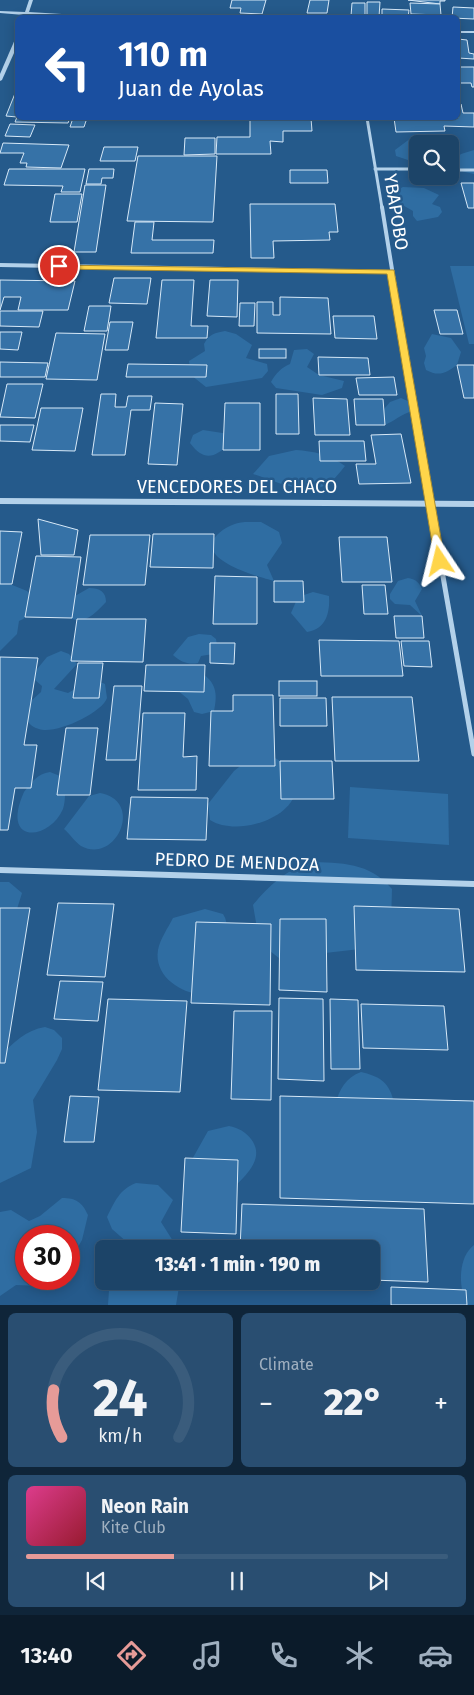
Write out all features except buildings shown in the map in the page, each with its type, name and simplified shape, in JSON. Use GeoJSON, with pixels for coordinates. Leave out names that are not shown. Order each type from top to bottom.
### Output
{"type":"FeatureCollection","features":[{"type":"Feature","properties":{"kind":"street"},"geometry":{"type":"LineString","coordinates":[[0,12],[26,15],[32,0]]}},
{"type":"Feature","properties":{"kind":"street"},"geometry":{"type":"LineString","coordinates":[[460,32],[474,32]]}},
{"type":"Feature","properties":{"kind":"street"},"geometry":{"type":"LineString","coordinates":[[0,80],[15,44]]}},
{"type":"Feature","properties":{"kind":"street","name":"YBAPOBO"},"geometry":{"type":"LineString","coordinates":[[367,120],[391,272],[474,754]]}},
{"type":"Feature","properties":{"kind":"street"},"geometry":{"type":"LineString","coordinates":[[375,169],[409,169]]}},
{"type":"Feature","properties":{"kind":"street"},"geometry":{"type":"LineString","coordinates":[[459,170],[474,170]]}},
{"type":"Feature","properties":{"kind":"street"},"geometry":{"type":"LineString","coordinates":[[0,265],[391,272]]}},
{"type":"Feature","properties":{"kind":"street","name":"VENCEDORES DEL CHACO"},"geometry":{"type":"LineString","coordinates":[[0,501],[474,504]]}},
{"type":"Feature","properties":{"kind":"street","name":"PEDRO DE MENDOZA"},"geometry":{"type":"LineString","coordinates":[[0,870],[474,884]]}},
{"type":"Feature","properties":{"kind":"shaded area"},"geometry":{"type":"Polygon","coordinates":[[[409,140],[409,160],[396,156],[395,150],[409,140]]]}},
{"type":"Feature","properties":{"kind":"shaded area"},"geometry":{"type":"Polygon","coordinates":[[[474,150],[474,174],[459,169],[459,156],[474,150]]]}},
{"type":"Feature","properties":{"kind":"shaded area"},"geometry":{"type":"Polygon","coordinates":[[[403,187],[424,188],[439,195],[432,204],[440,207],[442,212],[438,217],[417,221],[413,216],[413,211],[392,199],[389,194],[403,187]]]}},
{"type":"Feature","properties":{"kind":"shaded area"},"geometry":{"type":"Polygon","coordinates":[[[450,266],[474,266],[474,344],[469,344],[450,266]]]}},
{"type":"Feature","properties":{"kind":"shaded area"},"geometry":{"type":"Polygon","coordinates":[[[225,331],[236,334],[252,345],[246,358],[267,364],[268,371],[262,378],[206,387],[191,375],[189,361],[205,351],[204,344],[210,336],[225,331]]]}},
{"type":"Feature","properties":{"kind":"shaded area"},"geometry":{"type":"Polygon","coordinates":[[[432,334],[451,338],[461,352],[457,365],[439,374],[426,370],[424,363],[426,356],[424,348],[432,334]]]}},
{"type":"Feature","properties":{"kind":"shaded area"},"geometry":{"type":"Polygon","coordinates":[[[307,349],[314,354],[307,367],[319,375],[344,381],[342,388],[322,395],[276,388],[271,382],[279,371],[290,364],[294,350],[307,349]]]}},
{"type":"Feature","properties":{"kind":"shaded area"},"geometry":{"type":"Polygon","coordinates":[[[401,398],[412,403],[413,411],[385,425],[374,421],[390,402],[401,398]]]}},
{"type":"Feature","properties":{"kind":"shaded area"},"geometry":{"type":"Polygon","coordinates":[[[203,430],[229,434],[230,443],[214,455],[210,456],[200,453],[190,443],[193,435],[203,430]]]}},
{"type":"Feature","properties":{"kind":"shaded area"},"geometry":{"type":"Polygon","coordinates":[[[296,450],[322,454],[345,466],[329,483],[311,489],[291,487],[253,474],[269,456],[296,450]]]}},
{"type":"Feature","properties":{"kind":"shaded area"},"geometry":{"type":"Polygon","coordinates":[[[245,522],[261,522],[279,532],[282,543],[267,565],[274,581],[255,576],[231,566],[214,552],[212,544],[217,535],[230,526],[245,522]]]}},
{"type":"Feature","properties":{"kind":"shaded area"},"geometry":{"type":"Polygon","coordinates":[[[408,578],[420,584],[422,589],[415,601],[422,616],[410,605],[395,604],[390,599],[390,594],[398,581],[408,578]]]}},
{"type":"Feature","properties":{"kind":"shaded area"},"geometry":{"type":"Polygon","coordinates":[[[0,580],[27,591],[33,596],[30,611],[26,617],[19,621],[17,634],[0,651],[0,580]]]}},
{"type":"Feature","properties":{"kind":"shaded area"},"geometry":{"type":"Polygon","coordinates":[[[89,588],[102,591],[106,602],[93,614],[84,619],[79,620],[68,617],[68,600],[89,588]]]}},
{"type":"Feature","properties":{"kind":"shaded area"},"geometry":{"type":"Polygon","coordinates":[[[313,592],[329,596],[329,608],[323,624],[319,628],[307,632],[291,613],[298,597],[313,592]]]}},
{"type":"Feature","properties":{"kind":"shaded area"},"geometry":{"type":"Polygon","coordinates":[[[199,634],[211,635],[216,639],[217,645],[213,654],[201,656],[198,663],[194,664],[185,662],[173,655],[188,637],[199,634]]]}},
{"type":"Feature","properties":{"kind":"shaded area"},"geometry":{"type":"Polygon","coordinates":[[[61,651],[69,654],[77,664],[54,689],[68,693],[86,684],[100,682],[105,684],[107,698],[97,710],[66,726],[46,730],[35,728],[30,724],[22,709],[41,692],[42,686],[35,680],[33,674],[47,657],[61,651]]]}},
{"type":"Feature","properties":{"kind":"shaded area"},"geometry":{"type":"Polygon","coordinates":[[[200,672],[210,680],[216,693],[214,711],[202,714],[194,712],[188,699],[177,690],[200,672]]]}},
{"type":"Feature","properties":{"kind":"shaded area"},"geometry":{"type":"Polygon","coordinates":[[[275,758],[282,762],[296,791],[291,802],[283,810],[272,818],[246,826],[221,825],[210,820],[208,804],[234,771],[249,759],[275,758]]]}},
{"type":"Feature","properties":{"kind":"shaded area"},"geometry":{"type":"Polygon","coordinates":[[[50,772],[65,778],[63,809],[56,820],[48,827],[38,832],[29,832],[22,829],[18,822],[18,809],[24,792],[32,782],[45,773],[50,772]]]}},
{"type":"Feature","properties":{"kind":"shaded area"},"geometry":{"type":"Polygon","coordinates":[[[350,787],[448,794],[449,845],[348,838],[350,787]]]}},
{"type":"Feature","properties":{"kind":"shaded area"},"geometry":{"type":"Polygon","coordinates":[[[100,793],[114,798],[121,807],[123,818],[120,830],[114,840],[105,847],[94,850],[81,846],[64,829],[89,796],[100,793]]]}},
{"type":"Feature","properties":{"kind":"shaded area"},"geometry":{"type":"Polygon","coordinates":[[[308,862],[343,864],[364,869],[383,880],[392,889],[391,923],[369,948],[325,953],[287,963],[265,945],[258,933],[253,905],[278,880],[308,862]]]}},
{"type":"Feature","properties":{"kind":"shaded area"},"geometry":{"type":"Polygon","coordinates":[[[0,882],[9,882],[22,893],[17,909],[0,916],[0,882]]]}},
{"type":"Feature","properties":{"kind":"shaded area"},"geometry":{"type":"Polygon","coordinates":[[[205,909],[223,914],[227,932],[220,954],[198,994],[175,985],[163,974],[158,959],[158,950],[173,918],[205,909]]]}},
{"type":"Feature","properties":{"kind":"shaded area"},"geometry":{"type":"Polygon","coordinates":[[[45,1027],[54,1030],[62,1038],[62,1049],[33,1100],[37,1132],[31,1168],[0,1183],[0,1056],[26,1034],[45,1027]]]}},
{"type":"Feature","properties":{"kind":"shaded area"},"geometry":{"type":"Polygon","coordinates":[[[361,1072],[382,1080],[393,1099],[335,1105],[347,1081],[361,1072]]]}},
{"type":"Feature","properties":{"kind":"shaded area"},"geometry":{"type":"Polygon","coordinates":[[[229,1126],[241,1130],[249,1136],[255,1147],[256,1155],[250,1170],[225,1196],[190,1163],[208,1131],[229,1126]]]}},
{"type":"Feature","properties":{"kind":"shaded area"},"geometry":{"type":"Polygon","coordinates":[[[136,1183],[158,1185],[173,1200],[161,1222],[172,1240],[125,1240],[112,1229],[107,1217],[118,1197],[136,1183]]]}},
{"type":"Feature","properties":{"kind":"shaded area"},"geometry":{"type":"Polygon","coordinates":[[[62,1198],[78,1202],[88,1215],[82,1240],[80,1244],[80,1225],[15,1225],[15,1286],[0,1296],[0,1212],[11,1210],[29,1221],[40,1216],[62,1198]]]}},
{"type":"Feature","properties":{"kind":"shaded area"},"geometry":{"type":"Polygon","coordinates":[[[474,1245],[474,1305],[467,1305],[462,1290],[461,1273],[465,1257],[474,1245]]]}},
{"type":"Feature","properties":{"kind":"shaded area"},"geometry":{"type":"Polygon","coordinates":[[[109,1290],[178,1290],[176,1305],[108,1305],[109,1290]]]}},
{"type":"Feature","properties":{"kind":"route"},"geometry":{"type":"LineString","coordinates":[[59,266],[391,272],[440,561]]}}]}
